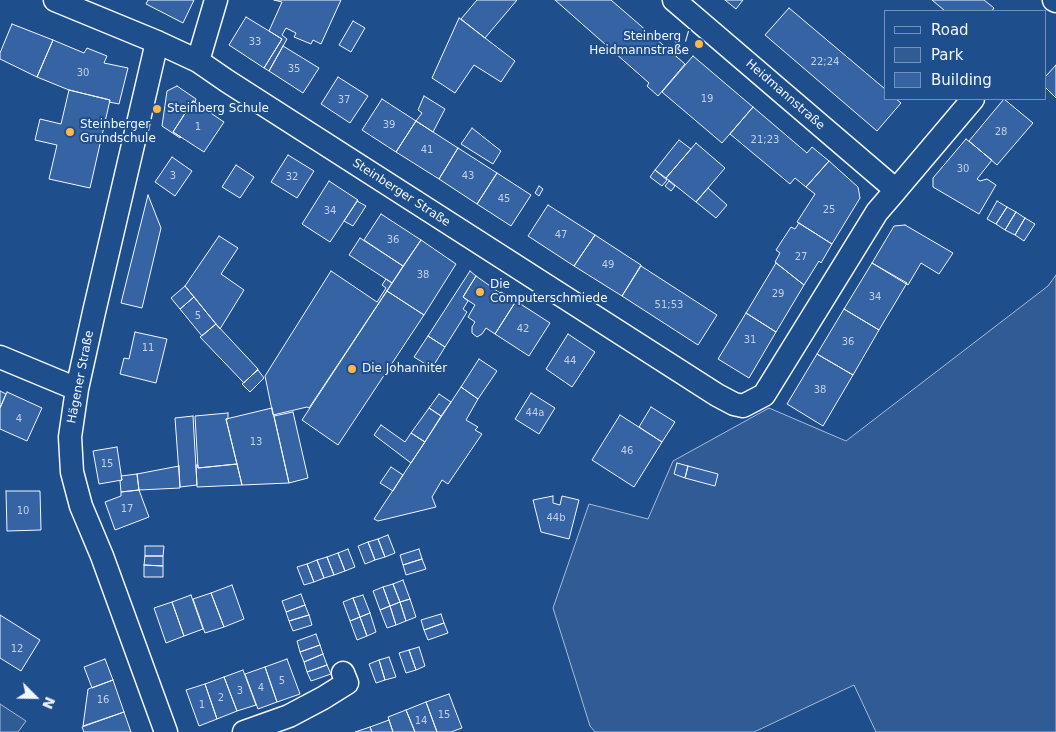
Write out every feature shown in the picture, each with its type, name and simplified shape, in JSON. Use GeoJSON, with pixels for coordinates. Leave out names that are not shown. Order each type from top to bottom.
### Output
{"type":"FeatureCollection","features":[{"type":"Feature","properties":{"kind":"street","name":"Steinberger Straße"},"geometry":{"type":"LineString","coordinates":[[55,0],[198,61],[708,390],[737,405],[749,404],[764,395],[876,212],[896,190]]}},
{"type":"Feature","properties":{"kind":"street"},"geometry":{"type":"LineString","coordinates":[[198,61],[216,0]]}},
{"type":"Feature","properties":{"kind":"street","name":"Heidmannstraße"},"geometry":{"type":"LineString","coordinates":[[674,0],[896,190]]}},
{"type":"Feature","properties":{"kind":"street","name":"Hägener Straße"},"geometry":{"type":"LineString","coordinates":[[157,42],[77,389],[70,437],[72,472],[81,506],[102,556],[166,732]]}},
{"type":"Feature","properties":{"kind":"street"},"geometry":{"type":"LineString","coordinates":[[896,190],[972,100]]}},
{"type":"Feature","properties":{"kind":"street"},"geometry":{"type":"LineString","coordinates":[[0,357],[77,389]]}},
{"type":"Feature","properties":{"kind":"street"},"geometry":{"type":"LineString","coordinates":[[244,732],[289,716],[323,698],[347,683],[343,673]]}},
{"type":"Feature","properties":{"kind":"green space"},"geometry":{"type":"Polygon","coordinates":[[[1056,275],[1056,732],[876,732],[854,685],[754,732],[595,732],[590,726],[553,608],[589,504],[648,519],[673,461],[769,408],[846,441],[1048,286],[1056,275]]]}},
{"type":"Feature","properties":{"kind":"green space"},"geometry":{"type":"Polygon","coordinates":[[[0,704],[26,721],[18,732],[0,732],[0,704]]]}},
{"type":"Feature","properties":{"kind":"building"},"geometry":{"type":"Polygon","coordinates":[[[148,0],[194,0],[183,23],[146,4],[148,0]]]}},
{"type":"Feature","properties":{"kind":"building"},"geometry":{"type":"Polygon","coordinates":[[[274,0],[341,0],[321,44],[313,40],[311,44],[294,37],[296,33],[286,28],[282,35],[287,39],[269,71],[264,68],[282,39],[269,31],[282,2],[274,0]]]}},
{"type":"Feature","properties":{"kind":"building"},"geometry":{"type":"Polygon","coordinates":[[[477,0],[517,0],[485,38],[461,19],[477,0]]]}},
{"type":"Feature","properties":{"kind":"building"},"geometry":{"type":"Polygon","coordinates":[[[555,0],[611,0],[685,64],[658,96],[647,86],[649,83],[555,0]]]}},
{"type":"Feature","properties":{"kind":"building"},"geometry":{"type":"Polygon","coordinates":[[[725,0],[743,0],[736,9],[725,0]]]}},
{"type":"Feature","properties":{"kind":"building"},"geometry":{"type":"Polygon","coordinates":[[[932,0],[984,0],[994,8],[993,10],[944,10],[932,0]]]}},
{"type":"Feature","properties":{"kind":"building"},"geometry":{"type":"Polygon","coordinates":[[[789,8],[884,88],[884,100],[897,100],[901,103],[877,131],[765,35],[789,8]]]}},
{"type":"Feature","properties":{"kind":"building"},"geometry":{"type":"Polygon","coordinates":[[[246,17],[282,39],[264,68],[229,45],[246,17]]]}},
{"type":"Feature","properties":{"kind":"building"},"geometry":{"type":"Polygon","coordinates":[[[459,18],[515,61],[501,82],[474,65],[455,93],[432,78],[459,18]]]}},
{"type":"Feature","properties":{"kind":"building"},"geometry":{"type":"Polygon","coordinates":[[[353,21],[365,28],[351,52],[339,45],[353,21]]]}},
{"type":"Feature","properties":{"kind":"building"},"geometry":{"type":"Polygon","coordinates":[[[12,24],[53,40],[37,77],[0,59],[0,53],[12,24]]]}},
{"type":"Feature","properties":{"kind":"building"},"geometry":{"type":"Polygon","coordinates":[[[53,40],[84,53],[87,48],[107,56],[104,63],[128,68],[119,104],[69,90],[37,77],[53,40]]]}},
{"type":"Feature","properties":{"kind":"building"},"geometry":{"type":"Polygon","coordinates":[[[283,46],[319,68],[303,93],[269,71],[283,46]]]}},
{"type":"Feature","properties":{"kind":"building"},"geometry":{"type":"Polygon","coordinates":[[[693,56],[753,107],[722,143],[662,92],[693,56]]]}},
{"type":"Feature","properties":{"kind":"building"},"geometry":{"type":"Polygon","coordinates":[[[1056,65],[1056,98],[1046,88],[1046,76],[1056,65]]]}},
{"type":"Feature","properties":{"kind":"building"},"geometry":{"type":"Polygon","coordinates":[[[338,77],[368,96],[350,123],[321,104],[338,77]]]}},
{"type":"Feature","properties":{"kind":"building"},"geometry":{"type":"Polygon","coordinates":[[[177,86],[196,99],[173,132],[180,138],[162,126],[167,91],[177,86]]]}},
{"type":"Feature","properties":{"kind":"building","name":"Steinberger Grundschule"},"geometry":{"type":"Polygon","coordinates":[[[69,90],[110,100],[90,188],[49,179],[57,145],[35,140],[40,119],[61,124],[69,90]]]}},
{"type":"Feature","properties":{"kind":"building"},"geometry":{"type":"Polygon","coordinates":[[[424,96],[445,109],[433,132],[416,121],[422,113],[418,110],[424,96]]]}},
{"type":"Feature","properties":{"kind":"building"},"geometry":{"type":"Polygon","coordinates":[[[382,99],[416,121],[396,152],[362,130],[382,99]]]}},
{"type":"Feature","properties":{"kind":"building"},"geometry":{"type":"Polygon","coordinates":[[[1003,100],[1033,123],[997,165],[969,141],[1003,100]]]}},
{"type":"Feature","properties":{"kind":"building"},"geometry":{"type":"Polygon","coordinates":[[[193,101],[224,122],[204,152],[173,132],[193,101]]]}},
{"type":"Feature","properties":{"kind":"building"},"geometry":{"type":"Polygon","coordinates":[[[753,107],[807,153],[812,147],[829,161],[806,187],[795,178],[790,184],[730,134],[753,107]]]}},
{"type":"Feature","properties":{"kind":"building"},"geometry":{"type":"Polygon","coordinates":[[[416,121],[458,148],[439,179],[396,152],[416,121]]]}},
{"type":"Feature","properties":{"kind":"building"},"geometry":{"type":"Polygon","coordinates":[[[472,128],[501,151],[493,164],[461,144],[472,128]]]}},
{"type":"Feature","properties":{"kind":"building"},"geometry":{"type":"Polygon","coordinates":[[[966,139],[992,160],[977,179],[980,181],[987,179],[996,185],[979,214],[933,187],[933,178],[966,139]]]}},
{"type":"Feature","properties":{"kind":"building"},"geometry":{"type":"Polygon","coordinates":[[[679,140],[691,149],[666,178],[655,170],[679,140]]]}},
{"type":"Feature","properties":{"kind":"building"},"geometry":{"type":"Polygon","coordinates":[[[696,143],[725,168],[696,202],[666,178],[696,143]]]}},
{"type":"Feature","properties":{"kind":"building"},"geometry":{"type":"Polygon","coordinates":[[[458,148],[497,173],[477,204],[439,179],[458,148]]]}},
{"type":"Feature","properties":{"kind":"building"},"geometry":{"type":"Polygon","coordinates":[[[288,155],[314,171],[297,198],[271,182],[288,155]]]}},
{"type":"Feature","properties":{"kind":"building"},"geometry":{"type":"Polygon","coordinates":[[[172,157],[192,171],[175,196],[155,182],[172,157]]]}},
{"type":"Feature","properties":{"kind":"building"},"geometry":{"type":"Polygon","coordinates":[[[829,161],[858,187],[860,198],[832,244],[797,222],[815,194],[806,187],[829,161]]]}},
{"type":"Feature","properties":{"kind":"building"},"geometry":{"type":"Polygon","coordinates":[[[236,165],[254,177],[240,198],[222,187],[236,165]]]}},
{"type":"Feature","properties":{"kind":"building"},"geometry":{"type":"Polygon","coordinates":[[[655,170],[667,180],[662,186],[650,177],[655,170]]]}},
{"type":"Feature","properties":{"kind":"building"},"geometry":{"type":"Polygon","coordinates":[[[497,173],[531,195],[511,226],[477,204],[497,173]]]}},
{"type":"Feature","properties":{"kind":"building"},"geometry":{"type":"Polygon","coordinates":[[[329,181],[358,200],[330,242],[302,224],[329,181]]]}},
{"type":"Feature","properties":{"kind":"building"},"geometry":{"type":"Polygon","coordinates":[[[669,181],[675,186],[671,191],[665,186],[669,181]]]}},
{"type":"Feature","properties":{"kind":"building"},"geometry":{"type":"Polygon","coordinates":[[[539,186],[543,189],[539,196],[535,193],[539,186]]]}},
{"type":"Feature","properties":{"kind":"building"},"geometry":{"type":"Polygon","coordinates":[[[708,188],[727,205],[716,218],[696,202],[708,188]]]}},
{"type":"Feature","properties":{"kind":"building"},"geometry":{"type":"Polygon","coordinates":[[[148,195],[161,228],[142,308],[121,303],[148,195]]]}},
{"type":"Feature","properties":{"kind":"building"},"geometry":{"type":"Polygon","coordinates":[[[357,201],[366,206],[353,226],[344,221],[357,201]]]}},
{"type":"Feature","properties":{"kind":"building"},"geometry":{"type":"Polygon","coordinates":[[[997,201],[1007,207],[996,224],[987,219],[997,201]]]}},
{"type":"Feature","properties":{"kind":"building"},"geometry":{"type":"Polygon","coordinates":[[[548,205],[595,235],[574,266],[528,236],[548,205]]]}},
{"type":"Feature","properties":{"kind":"building"},"geometry":{"type":"Polygon","coordinates":[[[1007,207],[1016,212],[1005,230],[996,224],[1007,207]]]}},
{"type":"Feature","properties":{"kind":"building"},"geometry":{"type":"Polygon","coordinates":[[[1016,212],[1025,218],[1015,235],[1005,230],[1016,212]]]}},
{"type":"Feature","properties":{"kind":"building"},"geometry":{"type":"Polygon","coordinates":[[[381,214],[421,240],[403,266],[364,240],[381,214]]]}},
{"type":"Feature","properties":{"kind":"building"},"geometry":{"type":"Polygon","coordinates":[[[1025,218],[1035,224],[1024,241],[1015,235],[1025,218]]]}},
{"type":"Feature","properties":{"kind":"building"},"geometry":{"type":"Polygon","coordinates":[[[799,223],[832,244],[821,263],[819,261],[804,285],[775,262],[780,253],[776,250],[791,227],[795,229],[799,223]]]}},
{"type":"Feature","properties":{"kind":"building"},"geometry":{"type":"Polygon","coordinates":[[[905,225],[953,253],[939,274],[921,263],[908,285],[872,263],[894,226],[905,225]]]}},
{"type":"Feature","properties":{"kind":"building"},"geometry":{"type":"Polygon","coordinates":[[[595,235],[641,265],[622,296],[574,266],[595,235]]]}},
{"type":"Feature","properties":{"kind":"building"},"geometry":{"type":"Polygon","coordinates":[[[219,236],[238,248],[221,274],[244,290],[220,329],[185,286],[219,236]]]}},
{"type":"Feature","properties":{"kind":"building"},"geometry":{"type":"Polygon","coordinates":[[[360,238],[403,266],[392,283],[349,255],[360,238]]]}},
{"type":"Feature","properties":{"kind":"building"},"geometry":{"type":"Polygon","coordinates":[[[421,240],[456,264],[424,315],[387,291],[421,240]]]}},
{"type":"Feature","properties":{"kind":"building"},"geometry":{"type":"Polygon","coordinates":[[[776,263],[804,285],[776,332],[746,313],[776,263]]]}},
{"type":"Feature","properties":{"kind":"building"},"geometry":{"type":"Polygon","coordinates":[[[872,263],[907,283],[879,330],[844,309],[872,263]]]}},
{"type":"Feature","properties":{"kind":"building"},"geometry":{"type":"Polygon","coordinates":[[[641,266],[717,315],[698,345],[622,296],[641,266]]]}},
{"type":"Feature","properties":{"kind":"building"},"geometry":{"type":"Polygon","coordinates":[[[331,271],[377,302],[386,288],[382,285],[386,279],[392,283],[309,408],[273,415],[265,376],[331,271]]]}},
{"type":"Feature","properties":{"kind":"building"},"geometry":{"type":"Polygon","coordinates":[[[470,271],[476,276],[463,297],[468,301],[463,309],[467,312],[445,347],[428,336],[470,271]]]}},
{"type":"Feature","properties":{"kind":"building"},"geometry":{"type":"Polygon","coordinates":[[[476,276],[500,293],[516,301],[495,334],[486,328],[477,337],[472,333],[472,327],[475,322],[468,317],[475,305],[463,297],[476,276]]]}},
{"type":"Feature","properties":{"kind":"building"},"geometry":{"type":"Polygon","coordinates":[[[185,286],[194,297],[180,309],[171,298],[185,286]]]}},
{"type":"Feature","properties":{"kind":"building"},"geometry":{"type":"Polygon","coordinates":[[[387,291],[424,315],[338,445],[302,420],[387,291]]]}},
{"type":"Feature","properties":{"kind":"building"},"geometry":{"type":"Polygon","coordinates":[[[194,297],[216,324],[202,336],[180,309],[194,297]]]}},
{"type":"Feature","properties":{"kind":"building"},"geometry":{"type":"Polygon","coordinates":[[[516,301],[550,323],[529,356],[495,334],[516,301]]]}},
{"type":"Feature","properties":{"kind":"building"},"geometry":{"type":"Polygon","coordinates":[[[844,309],[879,330],[853,375],[817,354],[844,309]]]}},
{"type":"Feature","properties":{"kind":"building"},"geometry":{"type":"Polygon","coordinates":[[[746,313],[776,332],[749,378],[718,359],[746,313]]]}},
{"type":"Feature","properties":{"kind":"building"},"geometry":{"type":"Polygon","coordinates":[[[216,324],[258,369],[244,383],[200,337],[216,324]]]}},
{"type":"Feature","properties":{"kind":"building"},"geometry":{"type":"Polygon","coordinates":[[[135,332],[167,339],[156,383],[120,374],[124,358],[129,359],[135,332]]]}},
{"type":"Feature","properties":{"kind":"building"},"geometry":{"type":"Polygon","coordinates":[[[568,334],[595,352],[572,387],[546,369],[568,334]]]}},
{"type":"Feature","properties":{"kind":"building"},"geometry":{"type":"Polygon","coordinates":[[[428,336],[445,347],[432,368],[414,357],[428,336]]]}},
{"type":"Feature","properties":{"kind":"building"},"geometry":{"type":"Polygon","coordinates":[[[817,354],[853,375],[823,426],[787,404],[817,354]]]}},
{"type":"Feature","properties":{"kind":"building"},"geometry":{"type":"Polygon","coordinates":[[[479,359],[497,371],[478,399],[461,387],[479,359]]]}},
{"type":"Feature","properties":{"kind":"building"},"geometry":{"type":"Polygon","coordinates":[[[258,370],[264,378],[250,392],[242,384],[258,370]]]}},
{"type":"Feature","properties":{"kind":"building"},"geometry":{"type":"Polygon","coordinates":[[[461,387],[478,399],[466,420],[478,427],[475,430],[482,434],[448,484],[442,480],[432,497],[436,507],[378,521],[374,519],[461,387]]]}},
{"type":"Feature","properties":{"kind":"building"},"geometry":{"type":"Polygon","coordinates":[[[0,391],[6,394],[0,408],[0,391]]]}},
{"type":"Feature","properties":{"kind":"building"},"geometry":{"type":"Polygon","coordinates":[[[7,392],[42,408],[27,441],[0,429],[0,408],[7,392]]]}},
{"type":"Feature","properties":{"kind":"building"},"geometry":{"type":"Polygon","coordinates":[[[531,393],[555,408],[539,434],[515,419],[531,393]]]}},
{"type":"Feature","properties":{"kind":"building"},"geometry":{"type":"Polygon","coordinates":[[[439,394],[451,402],[441,416],[429,408],[439,394]]]}},
{"type":"Feature","properties":{"kind":"building"},"geometry":{"type":"Polygon","coordinates":[[[651,407],[675,422],[662,442],[639,427],[651,407]]]}},
{"type":"Feature","properties":{"kind":"building"},"geometry":{"type":"Polygon","coordinates":[[[272,408],[289,483],[242,485],[226,419],[272,408]]]}},
{"type":"Feature","properties":{"kind":"building"},"geometry":{"type":"Polygon","coordinates":[[[429,408],[441,416],[425,442],[411,433],[429,408]]]}},
{"type":"Feature","properties":{"kind":"building"},"geometry":{"type":"Polygon","coordinates":[[[293,412],[308,478],[289,483],[274,416],[293,412]]]}},
{"type":"Feature","properties":{"kind":"building"},"geometry":{"type":"Polygon","coordinates":[[[228,413],[228,419],[226,419],[237,464],[198,468],[195,416],[228,413]]]}},
{"type":"Feature","properties":{"kind":"building"},"geometry":{"type":"Polygon","coordinates":[[[620,415],[662,442],[634,487],[592,460],[620,415]]]}},
{"type":"Feature","properties":{"kind":"building"},"geometry":{"type":"Polygon","coordinates":[[[193,416],[197,485],[180,487],[175,418],[193,416]]]}},
{"type":"Feature","properties":{"kind":"building"},"geometry":{"type":"Polygon","coordinates":[[[381,425],[405,442],[411,433],[425,442],[411,463],[374,435],[381,425]]]}},
{"type":"Feature","properties":{"kind":"building"},"geometry":{"type":"Polygon","coordinates":[[[117,447],[122,480],[99,484],[93,451],[117,447]]]}},
{"type":"Feature","properties":{"kind":"building"},"geometry":{"type":"Polygon","coordinates":[[[677,463],[688,466],[685,478],[674,474],[677,463]]]}},
{"type":"Feature","properties":{"kind":"building"},"geometry":{"type":"Polygon","coordinates":[[[237,464],[242,485],[197,487],[196,465],[198,465],[198,468],[237,464]]]}},
{"type":"Feature","properties":{"kind":"building"},"geometry":{"type":"Polygon","coordinates":[[[179,466],[180,488],[139,490],[137,474],[179,466]]]}},
{"type":"Feature","properties":{"kind":"building"},"geometry":{"type":"Polygon","coordinates":[[[688,466],[718,474],[715,486],[685,478],[688,466]]]}},
{"type":"Feature","properties":{"kind":"building"},"geometry":{"type":"Polygon","coordinates":[[[391,467],[403,475],[393,491],[380,483],[391,467]]]}},
{"type":"Feature","properties":{"kind":"building"},"geometry":{"type":"Polygon","coordinates":[[[137,474],[139,490],[121,492],[121,476],[137,474]]]}},
{"type":"Feature","properties":{"kind":"building"},"geometry":{"type":"Polygon","coordinates":[[[139,490],[149,517],[115,530],[105,502],[121,496],[121,492],[139,490]]]}},
{"type":"Feature","properties":{"kind":"building"},"geometry":{"type":"Polygon","coordinates":[[[6,491],[40,491],[41,530],[7,531],[6,491]]]}},
{"type":"Feature","properties":{"kind":"building"},"geometry":{"type":"Polygon","coordinates":[[[553,496],[553,503],[560,505],[562,496],[579,500],[569,539],[541,532],[533,500],[553,496]]]}},
{"type":"Feature","properties":{"kind":"building"},"geometry":{"type":"Polygon","coordinates":[[[388,535],[395,553],[385,557],[378,539],[388,535]]]}},
{"type":"Feature","properties":{"kind":"building"},"geometry":{"type":"Polygon","coordinates":[[[378,539],[385,557],[375,560],[368,542],[378,539]]]}},
{"type":"Feature","properties":{"kind":"building"},"geometry":{"type":"Polygon","coordinates":[[[368,542],[375,560],[365,564],[358,546],[368,542]]]}},
{"type":"Feature","properties":{"kind":"building"},"geometry":{"type":"Polygon","coordinates":[[[145,546],[164,546],[163,556],[145,556],[145,546]]]}},
{"type":"Feature","properties":{"kind":"building"},"geometry":{"type":"Polygon","coordinates":[[[348,549],[355,567],[345,571],[338,553],[348,549]]]}},
{"type":"Feature","properties":{"kind":"building"},"geometry":{"type":"Polygon","coordinates":[[[419,549],[422,559],[403,565],[400,555],[419,549]]]}},
{"type":"Feature","properties":{"kind":"building"},"geometry":{"type":"Polygon","coordinates":[[[338,553],[345,571],[334,575],[327,557],[338,553]]]}},
{"type":"Feature","properties":{"kind":"building"},"geometry":{"type":"Polygon","coordinates":[[[145,556],[163,556],[163,566],[144,565],[145,556]]]}},
{"type":"Feature","properties":{"kind":"building"},"geometry":{"type":"Polygon","coordinates":[[[327,557],[334,575],[324,578],[317,560],[327,557]]]}},
{"type":"Feature","properties":{"kind":"building"},"geometry":{"type":"Polygon","coordinates":[[[422,559],[426,569],[406,575],[403,565],[422,559]]]}},
{"type":"Feature","properties":{"kind":"building"},"geometry":{"type":"Polygon","coordinates":[[[317,560],[324,578],[314,582],[307,564],[317,560]]]}},
{"type":"Feature","properties":{"kind":"building"},"geometry":{"type":"Polygon","coordinates":[[[307,564],[314,582],[304,585],[297,567],[307,564]]]}},
{"type":"Feature","properties":{"kind":"building"},"geometry":{"type":"Polygon","coordinates":[[[144,565],[163,566],[163,577],[144,577],[144,565]]]}},
{"type":"Feature","properties":{"kind":"building"},"geometry":{"type":"Polygon","coordinates":[[[403,580],[410,599],[400,602],[393,584],[403,580]]]}},
{"type":"Feature","properties":{"kind":"building"},"geometry":{"type":"Polygon","coordinates":[[[393,584],[400,602],[390,606],[383,587],[393,584]]]}},
{"type":"Feature","properties":{"kind":"building"},"geometry":{"type":"Polygon","coordinates":[[[232,585],[244,619],[224,627],[211,593],[232,585]]]}},
{"type":"Feature","properties":{"kind":"building"},"geometry":{"type":"Polygon","coordinates":[[[383,587],[390,606],[380,610],[373,591],[383,587]]]}},
{"type":"Feature","properties":{"kind":"building"},"geometry":{"type":"Polygon","coordinates":[[[211,593],[224,627],[205,633],[193,599],[211,593]]]}},
{"type":"Feature","properties":{"kind":"building"},"geometry":{"type":"Polygon","coordinates":[[[301,594],[305,605],[286,612],[282,601],[301,594]]]}},
{"type":"Feature","properties":{"kind":"building"},"geometry":{"type":"Polygon","coordinates":[[[191,595],[203,629],[184,636],[172,602],[191,595]]]}},
{"type":"Feature","properties":{"kind":"building"},"geometry":{"type":"Polygon","coordinates":[[[363,595],[370,613],[360,617],[353,598],[363,595]]]}},
{"type":"Feature","properties":{"kind":"building"},"geometry":{"type":"Polygon","coordinates":[[[353,598],[360,617],[350,621],[343,602],[353,598]]]}},
{"type":"Feature","properties":{"kind":"building"},"geometry":{"type":"Polygon","coordinates":[[[410,599],[416,617],[406,621],[400,602],[410,599]]]}},
{"type":"Feature","properties":{"kind":"building"},"geometry":{"type":"Polygon","coordinates":[[[172,602],[184,636],[166,643],[154,608],[172,602]]]}},
{"type":"Feature","properties":{"kind":"building"},"geometry":{"type":"Polygon","coordinates":[[[400,602],[406,621],[396,625],[390,606],[400,602]]]}},
{"type":"Feature","properties":{"kind":"building"},"geometry":{"type":"Polygon","coordinates":[[[305,605],[309,615],[289,621],[286,612],[305,605]]]}},
{"type":"Feature","properties":{"kind":"building"},"geometry":{"type":"Polygon","coordinates":[[[390,606],[396,625],[387,628],[380,610],[390,606]]]}},
{"type":"Feature","properties":{"kind":"building"},"geometry":{"type":"Polygon","coordinates":[[[370,613],[376,632],[367,636],[360,617],[370,613]]]}},
{"type":"Feature","properties":{"kind":"building"},"geometry":{"type":"Polygon","coordinates":[[[441,614],[444,623],[424,630],[421,620],[441,614]]]}},
{"type":"Feature","properties":{"kind":"building"},"geometry":{"type":"Polygon","coordinates":[[[0,615],[40,640],[21,671],[0,658],[0,615]]]}},
{"type":"Feature","properties":{"kind":"building"},"geometry":{"type":"Polygon","coordinates":[[[309,615],[312,625],[293,631],[289,621],[309,615]]]}},
{"type":"Feature","properties":{"kind":"building"},"geometry":{"type":"Polygon","coordinates":[[[360,617],[367,636],[357,640],[350,621],[360,617]]]}},
{"type":"Feature","properties":{"kind":"building"},"geometry":{"type":"Polygon","coordinates":[[[444,623],[448,633],[428,640],[424,630],[444,623]]]}},
{"type":"Feature","properties":{"kind":"building"},"geometry":{"type":"Polygon","coordinates":[[[316,634],[320,645],[300,652],[297,641],[316,634]]]}},
{"type":"Feature","properties":{"kind":"building"},"geometry":{"type":"Polygon","coordinates":[[[320,645],[323,654],[304,662],[300,652],[320,645]]]}},
{"type":"Feature","properties":{"kind":"building"},"geometry":{"type":"Polygon","coordinates":[[[419,647],[425,666],[416,670],[409,650],[419,647]]]}},
{"type":"Feature","properties":{"kind":"building"},"geometry":{"type":"Polygon","coordinates":[[[409,650],[416,670],[406,673],[399,653],[409,650]]]}},
{"type":"Feature","properties":{"kind":"building"},"geometry":{"type":"Polygon","coordinates":[[[323,654],[327,665],[307,672],[304,662],[323,654]]]}},
{"type":"Feature","properties":{"kind":"building"},"geometry":{"type":"Polygon","coordinates":[[[389,657],[396,677],[385,680],[379,660],[389,657]]]}},
{"type":"Feature","properties":{"kind":"building"},"geometry":{"type":"Polygon","coordinates":[[[105,659],[113,680],[92,688],[84,667],[105,659]]]}},
{"type":"Feature","properties":{"kind":"building"},"geometry":{"type":"Polygon","coordinates":[[[287,659],[300,694],[277,702],[265,667],[287,659]]]}},
{"type":"Feature","properties":{"kind":"building"},"geometry":{"type":"Polygon","coordinates":[[[379,660],[385,680],[376,683],[369,664],[379,660]]]}},
{"type":"Feature","properties":{"kind":"building"},"geometry":{"type":"Polygon","coordinates":[[[327,665],[331,674],[311,681],[307,672],[327,665]]]}},
{"type":"Feature","properties":{"kind":"building"},"geometry":{"type":"Polygon","coordinates":[[[265,667],[277,702],[258,709],[245,674],[265,667]]]}},
{"type":"Feature","properties":{"kind":"building"},"geometry":{"type":"Polygon","coordinates":[[[243,670],[256,705],[237,711],[224,677],[243,670]]]}},
{"type":"Feature","properties":{"kind":"building"},"geometry":{"type":"Polygon","coordinates":[[[224,677],[237,711],[217,719],[205,684],[224,677]]]}},
{"type":"Feature","properties":{"kind":"building"},"geometry":{"type":"Polygon","coordinates":[[[113,680],[124,712],[83,726],[88,689],[113,680]]]}},
{"type":"Feature","properties":{"kind":"building"},"geometry":{"type":"Polygon","coordinates":[[[205,684],[217,719],[199,726],[186,690],[205,684]]]}},
{"type":"Feature","properties":{"kind":"building"},"geometry":{"type":"Polygon","coordinates":[[[449,694],[462,728],[451,732],[437,732],[426,702],[449,694]]]}},
{"type":"Feature","properties":{"kind":"building"},"geometry":{"type":"Polygon","coordinates":[[[426,702],[437,732],[415,732],[406,710],[426,702]]]}},
{"type":"Feature","properties":{"kind":"building"},"geometry":{"type":"Polygon","coordinates":[[[406,710],[415,732],[393,732],[388,717],[406,710]]]}},
{"type":"Feature","properties":{"kind":"building"},"geometry":{"type":"Polygon","coordinates":[[[124,712],[131,732],[84,732],[82,727],[124,712]]]}},
{"type":"Feature","properties":{"kind":"building"},"geometry":{"type":"Polygon","coordinates":[[[389,720],[393,732],[372,732],[370,727],[389,720]]]}},
{"type":"Feature","properties":{"kind":"building"},"geometry":{"type":"Polygon","coordinates":[[[370,727],[372,732],[355,732],[370,727]]]}},
{"type":"Feature","properties":{"kind":"place","name":"Steinberg / Heidmannstraße"},"geometry":{"type":"Point","coordinates":[699,44]}},
{"type":"Feature","properties":{"kind":"place","name":"Steinberg Schule"},"geometry":{"type":"Point","coordinates":[157,109]}},
{"type":"Feature","properties":{"kind":"place","name":"Steinberger Grundschule"},"geometry":{"type":"Point","coordinates":[70,132]}},
{"type":"Feature","properties":{"kind":"place","name":"Die Computerschmiede"},"geometry":{"type":"Point","coordinates":[480,292]}},
{"type":"Feature","properties":{"kind":"place","name":"Die Johanniter"},"geometry":{"type":"Point","coordinates":[352,369]}}]}
